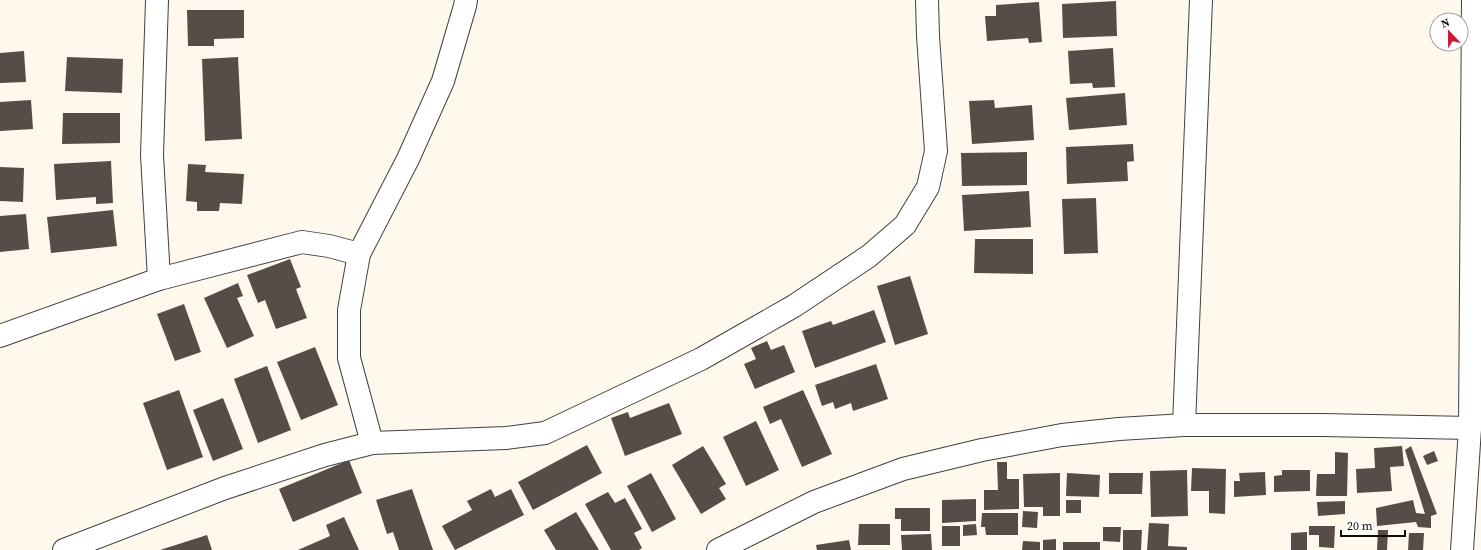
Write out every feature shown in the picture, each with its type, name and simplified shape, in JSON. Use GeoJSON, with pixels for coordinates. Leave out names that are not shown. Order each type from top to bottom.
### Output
{"type":"FeatureCollection","features":[{"type":"Feature","properties":{"kind":"street"},"geometry":{"type":"LineString","coordinates":[[157,0],[152,155],[160,279]]}},
{"type":"Feature","properties":{"kind":"street"},"geometry":{"type":"LineString","coordinates":[[372,443],[349,358],[349,310],[359,254],[408,159],[443,81],[466,0]]}},
{"type":"Feature","properties":{"kind":"street"},"geometry":{"type":"LineString","coordinates":[[64,550],[225,488],[325,455],[372,443],[506,438],[544,433],[701,359],[794,306],[869,256],[905,225],[928,187],[936,151],[927,0]]}},
{"type":"Feature","properties":{"kind":"street"},"geometry":{"type":"LineString","coordinates":[[1184,425],[1202,0]]}},
{"type":"Feature","properties":{"kind":"street"},"geometry":{"type":"LineString","coordinates":[[1462,550],[1470,428],[1473,0]]}},
{"type":"Feature","properties":{"kind":"street"},"geometry":{"type":"LineString","coordinates":[[0,336],[160,279],[302,242],[329,246],[359,254]]}},
{"type":"Feature","properties":{"kind":"street"},"geometry":{"type":"LineString","coordinates":[[718,550],[814,502],[903,470],[982,450],[1062,435],[1119,429],[1184,425],[1470,428]]}},
{"type":"Feature","properties":{"kind":"building"},"geometry":{"type":"Polygon","coordinates":[[[1116,1],[1117,36],[1063,38],[1062,4],[1116,1]]]}},
{"type":"Feature","properties":{"kind":"building"},"geometry":{"type":"Polygon","coordinates":[[[1039,2],[1042,42],[1029,43],[1028,38],[987,41],[985,16],[996,16],[996,5],[1039,2]]]}},
{"type":"Feature","properties":{"kind":"building"},"geometry":{"type":"Polygon","coordinates":[[[187,10],[244,10],[244,38],[214,39],[214,46],[188,46],[187,10]]]}},
{"type":"Feature","properties":{"kind":"building"},"geometry":{"type":"Polygon","coordinates":[[[1113,48],[1115,87],[1093,88],[1092,83],[1070,84],[1068,51],[1113,48]]]}},
{"type":"Feature","properties":{"kind":"building"},"geometry":{"type":"Polygon","coordinates":[[[24,51],[26,82],[0,83],[0,53],[24,51]]]}},
{"type":"Feature","properties":{"kind":"building"},"geometry":{"type":"Polygon","coordinates":[[[67,57],[123,59],[122,93],[65,91],[67,57]]]}},
{"type":"Feature","properties":{"kind":"building"},"geometry":{"type":"Polygon","coordinates":[[[238,57],[242,139],[205,141],[202,59],[238,57]]]}},
{"type":"Feature","properties":{"kind":"building"},"geometry":{"type":"Polygon","coordinates":[[[1125,93],[1127,125],[1069,130],[1066,98],[1125,93]]]}},
{"type":"Feature","properties":{"kind":"building"},"geometry":{"type":"Polygon","coordinates":[[[31,100],[33,129],[0,131],[0,102],[31,100]]]}},
{"type":"Feature","properties":{"kind":"building"},"geometry":{"type":"Polygon","coordinates":[[[994,100],[995,108],[1032,105],[1034,140],[972,144],[969,101],[994,100]]]}},
{"type":"Feature","properties":{"kind":"building"},"geometry":{"type":"Polygon","coordinates":[[[63,113],[120,113],[120,143],[62,144],[63,113]]]}},
{"type":"Feature","properties":{"kind":"building"},"geometry":{"type":"Polygon","coordinates":[[[1133,144],[1134,161],[1127,162],[1128,181],[1067,184],[1066,147],[1133,144]]]}},
{"type":"Feature","properties":{"kind":"building"},"geometry":{"type":"Polygon","coordinates":[[[1027,152],[1027,185],[962,186],[961,153],[1027,152]]]}},
{"type":"Feature","properties":{"kind":"building"},"geometry":{"type":"Polygon","coordinates":[[[111,161],[113,203],[96,204],[96,197],[56,200],[54,164],[111,161]]]}},
{"type":"Feature","properties":{"kind":"building"},"geometry":{"type":"Polygon","coordinates":[[[188,164],[206,165],[205,172],[244,174],[242,204],[220,203],[219,211],[197,211],[197,202],[186,201],[188,164]]]}},
{"type":"Feature","properties":{"kind":"building"},"geometry":{"type":"Polygon","coordinates":[[[0,167],[24,168],[23,202],[0,201],[0,167]]]}},
{"type":"Feature","properties":{"kind":"building"},"geometry":{"type":"Polygon","coordinates":[[[1029,191],[1031,227],[964,231],[962,195],[1029,191]]]}},
{"type":"Feature","properties":{"kind":"building"},"geometry":{"type":"Polygon","coordinates":[[[1096,198],[1098,253],[1064,254],[1062,199],[1096,198]]]}},
{"type":"Feature","properties":{"kind":"building"},"geometry":{"type":"Polygon","coordinates":[[[113,210],[117,246],[51,253],[47,217],[113,210]]]}},
{"type":"Feature","properties":{"kind":"building"},"geometry":{"type":"Polygon","coordinates":[[[26,214],[29,249],[0,252],[0,216],[26,214]]]}},
{"type":"Feature","properties":{"kind":"building"},"geometry":{"type":"Polygon","coordinates":[[[975,239],[1033,239],[1033,274],[974,273],[975,239]]]}},
{"type":"Feature","properties":{"kind":"building"},"geometry":{"type":"Polygon","coordinates":[[[290,259],[301,287],[296,289],[307,318],[276,329],[265,300],[258,303],[247,275],[290,259]]]}},
{"type":"Feature","properties":{"kind":"building"},"geometry":{"type":"Polygon","coordinates":[[[910,276],[928,334],[895,345],[877,286],[910,276]]]}},
{"type":"Feature","properties":{"kind":"building"},"geometry":{"type":"Polygon","coordinates":[[[238,283],[243,296],[237,298],[254,336],[227,348],[204,298],[238,283]]]}},
{"type":"Feature","properties":{"kind":"building"},"geometry":{"type":"Polygon","coordinates":[[[184,304],[201,352],[175,361],[157,314],[184,304]]]}},
{"type":"Feature","properties":{"kind":"building"},"geometry":{"type":"Polygon","coordinates":[[[874,310],[886,342],[815,368],[802,331],[831,321],[833,325],[874,310]]]}},
{"type":"Feature","properties":{"kind":"building"},"geometry":{"type":"Polygon","coordinates":[[[767,341],[771,350],[784,345],[795,372],[755,389],[744,364],[756,359],[751,348],[767,341]]]}},
{"type":"Feature","properties":{"kind":"building"},"geometry":{"type":"Polygon","coordinates":[[[315,347],[338,405],[301,420],[277,362],[315,347]]]}},
{"type":"Feature","properties":{"kind":"building"},"geometry":{"type":"Polygon","coordinates":[[[876,364],[888,399],[853,411],[851,403],[835,409],[833,402],[822,406],[815,385],[876,364]]]}},
{"type":"Feature","properties":{"kind":"building"},"geometry":{"type":"Polygon","coordinates":[[[267,366],[291,430],[258,443],[234,379],[267,366]]]}},
{"type":"Feature","properties":{"kind":"building"},"geometry":{"type":"Polygon","coordinates":[[[179,390],[203,457],[167,470],[143,403],[179,390]]]}},
{"type":"Feature","properties":{"kind":"building"},"geometry":{"type":"Polygon","coordinates":[[[803,390],[832,454],[802,467],[781,419],[770,424],[763,407],[803,390]]]}},
{"type":"Feature","properties":{"kind":"building"},"geometry":{"type":"Polygon","coordinates":[[[223,398],[243,449],[213,461],[193,410],[223,398]]]}},
{"type":"Feature","properties":{"kind":"building"},"geometry":{"type":"Polygon","coordinates":[[[669,403],[682,434],[625,456],[611,418],[628,412],[630,418],[669,403]]]}},
{"type":"Feature","properties":{"kind":"building"},"geometry":{"type":"Polygon","coordinates":[[[756,421],[779,470],[746,486],[723,437],[756,421]]]}},
{"type":"Feature","properties":{"kind":"building"},"geometry":{"type":"Polygon","coordinates":[[[587,445],[602,473],[533,510],[518,482],[587,445]]]}},
{"type":"Feature","properties":{"kind":"building"},"geometry":{"type":"Polygon","coordinates":[[[703,446],[726,484],[719,488],[726,499],[701,514],[672,465],[703,446]]]}},
{"type":"Feature","properties":{"kind":"building"},"geometry":{"type":"Polygon","coordinates":[[[1402,446],[1404,466],[1390,467],[1392,491],[1357,493],[1356,469],[1375,468],[1374,448],[1402,446]]]}},
{"type":"Feature","properties":{"kind":"building"},"geometry":{"type":"Polygon","coordinates":[[[1411,446],[1437,514],[1431,516],[1431,528],[1418,527],[1416,522],[1377,526],[1376,508],[1413,500],[1416,513],[1425,514],[1405,450],[1411,446]]]}},
{"type":"Feature","properties":{"kind":"building"},"geometry":{"type":"Polygon","coordinates":[[[1434,451],[1438,461],[1427,465],[1423,456],[1434,451]]]}},
{"type":"Feature","properties":{"kind":"building"},"geometry":{"type":"Polygon","coordinates":[[[1335,452],[1348,453],[1347,496],[1316,496],[1317,474],[1335,474],[1335,452]]]}},
{"type":"Feature","properties":{"kind":"building"},"geometry":{"type":"Polygon","coordinates":[[[349,460],[362,493],[293,522],[279,489],[349,460]]]}},
{"type":"Feature","properties":{"kind":"building"},"geometry":{"type":"Polygon","coordinates":[[[997,462],[1007,462],[1007,479],[1019,479],[1019,509],[984,510],[984,490],[998,490],[997,462]]]}},
{"type":"Feature","properties":{"kind":"building"},"geometry":{"type":"Polygon","coordinates":[[[1192,468],[1226,469],[1225,514],[1209,513],[1209,491],[1191,491],[1192,468]]]}},
{"type":"Feature","properties":{"kind":"building"},"geometry":{"type":"Polygon","coordinates":[[[1187,470],[1188,516],[1151,517],[1150,471],[1187,470]]]}},
{"type":"Feature","properties":{"kind":"building"},"geometry":{"type":"Polygon","coordinates":[[[1282,470],[1310,470],[1310,491],[1274,492],[1274,476],[1282,475],[1282,470]]]}},
{"type":"Feature","properties":{"kind":"building"},"geometry":{"type":"Polygon","coordinates":[[[1265,472],[1266,495],[1234,497],[1234,481],[1240,481],[1239,473],[1265,472]]]}},
{"type":"Feature","properties":{"kind":"building"},"geometry":{"type":"Polygon","coordinates":[[[651,473],[676,519],[652,532],[627,486],[651,473]]]}},
{"type":"Feature","properties":{"kind":"building"},"geometry":{"type":"Polygon","coordinates":[[[1060,473],[1060,516],[1043,516],[1043,507],[1024,507],[1023,474],[1060,473]]]}},
{"type":"Feature","properties":{"kind":"building"},"geometry":{"type":"Polygon","coordinates":[[[1067,473],[1100,475],[1099,497],[1066,496],[1067,473]]]}},
{"type":"Feature","properties":{"kind":"building"},"geometry":{"type":"Polygon","coordinates":[[[1109,473],[1143,473],[1142,494],[1109,494],[1109,473]]]}},
{"type":"Feature","properties":{"kind":"building"},"geometry":{"type":"Polygon","coordinates":[[[412,489],[433,550],[399,550],[393,532],[387,534],[376,500],[412,489]]]}},
{"type":"Feature","properties":{"kind":"building"},"geometry":{"type":"Polygon","coordinates":[[[491,489],[495,497],[511,489],[524,515],[455,550],[442,526],[472,510],[467,501],[491,489]]]}},
{"type":"Feature","properties":{"kind":"building"},"geometry":{"type":"Polygon","coordinates":[[[608,492],[615,503],[625,498],[642,529],[634,533],[642,548],[639,550],[611,550],[585,504],[608,492]]]}},
{"type":"Feature","properties":{"kind":"building"},"geometry":{"type":"Polygon","coordinates":[[[976,499],[976,521],[942,523],[942,500],[976,499]]]}},
{"type":"Feature","properties":{"kind":"building"},"geometry":{"type":"Polygon","coordinates":[[[1066,500],[1081,500],[1081,513],[1066,513],[1066,500]]]}},
{"type":"Feature","properties":{"kind":"building"},"geometry":{"type":"Polygon","coordinates":[[[1345,501],[1345,514],[1318,516],[1317,502],[1345,501]]]}},
{"type":"Feature","properties":{"kind":"building"},"geometry":{"type":"Polygon","coordinates":[[[895,508],[930,508],[930,531],[901,531],[901,519],[895,519],[895,508]]]}},
{"type":"Feature","properties":{"kind":"building"},"geometry":{"type":"Polygon","coordinates":[[[1023,511],[1038,512],[1037,528],[1022,527],[1023,511]]]}},
{"type":"Feature","properties":{"kind":"building"},"geometry":{"type":"Polygon","coordinates":[[[576,512],[599,550],[556,550],[544,530],[576,512]]]}},
{"type":"Feature","properties":{"kind":"building"},"geometry":{"type":"Polygon","coordinates":[[[982,513],[1018,513],[1018,535],[986,535],[985,527],[981,527],[982,513]]]}},
{"type":"Feature","properties":{"kind":"building"},"geometry":{"type":"Polygon","coordinates":[[[344,517],[359,550],[298,550],[330,536],[326,525],[344,517]]]}},
{"type":"Feature","properties":{"kind":"building"},"geometry":{"type":"Polygon","coordinates":[[[1149,523],[1169,524],[1168,546],[1187,547],[1187,550],[1147,550],[1149,523]]]}},
{"type":"Feature","properties":{"kind":"building"},"geometry":{"type":"Polygon","coordinates":[[[859,524],[890,524],[890,545],[858,545],[859,524]]]}},
{"type":"Feature","properties":{"kind":"building"},"geometry":{"type":"Polygon","coordinates":[[[976,524],[977,535],[963,536],[963,525],[976,524]]]}},
{"type":"Feature","properties":{"kind":"building"},"geometry":{"type":"Polygon","coordinates":[[[942,526],[960,526],[960,546],[942,546],[942,526]]]}},
{"type":"Feature","properties":{"kind":"building"},"geometry":{"type":"Polygon","coordinates":[[[1309,526],[1335,526],[1334,548],[1319,547],[1319,535],[1309,535],[1309,526]]]}},
{"type":"Feature","properties":{"kind":"building"},"geometry":{"type":"Polygon","coordinates":[[[1103,527],[1121,527],[1120,542],[1103,541],[1103,527]]]}},
{"type":"Feature","properties":{"kind":"building"},"geometry":{"type":"Polygon","coordinates":[[[1123,530],[1142,530],[1141,550],[1123,550],[1123,530]]]}},
{"type":"Feature","properties":{"kind":"building"},"geometry":{"type":"Polygon","coordinates":[[[1378,530],[1388,530],[1387,550],[1377,550],[1378,530]]]}},
{"type":"Feature","properties":{"kind":"building"},"geometry":{"type":"Polygon","coordinates":[[[1307,532],[1307,550],[1291,550],[1291,533],[1307,532]]]}},
{"type":"Feature","properties":{"kind":"building"},"geometry":{"type":"Polygon","coordinates":[[[1409,533],[1424,533],[1423,550],[1408,550],[1409,533]]]}},
{"type":"Feature","properties":{"kind":"building"},"geometry":{"type":"Polygon","coordinates":[[[931,534],[932,550],[902,550],[901,535],[931,534]]]}},
{"type":"Feature","properties":{"kind":"building"},"geometry":{"type":"Polygon","coordinates":[[[207,535],[212,550],[160,550],[207,535]]]}},
{"type":"Feature","properties":{"kind":"building"},"geometry":{"type":"Polygon","coordinates":[[[1056,539],[1056,550],[1043,550],[1043,540],[1056,539]]]}},
{"type":"Feature","properties":{"kind":"building"},"geometry":{"type":"Polygon","coordinates":[[[849,540],[851,550],[817,550],[816,545],[849,540]]]}},
{"type":"Feature","properties":{"kind":"building"},"geometry":{"type":"Polygon","coordinates":[[[1023,541],[1040,542],[1040,550],[1022,550],[1023,541]]]}},
{"type":"Feature","properties":{"kind":"building"},"geometry":{"type":"Polygon","coordinates":[[[1063,542],[1100,542],[1100,550],[1063,550],[1063,542]]]}}]}
